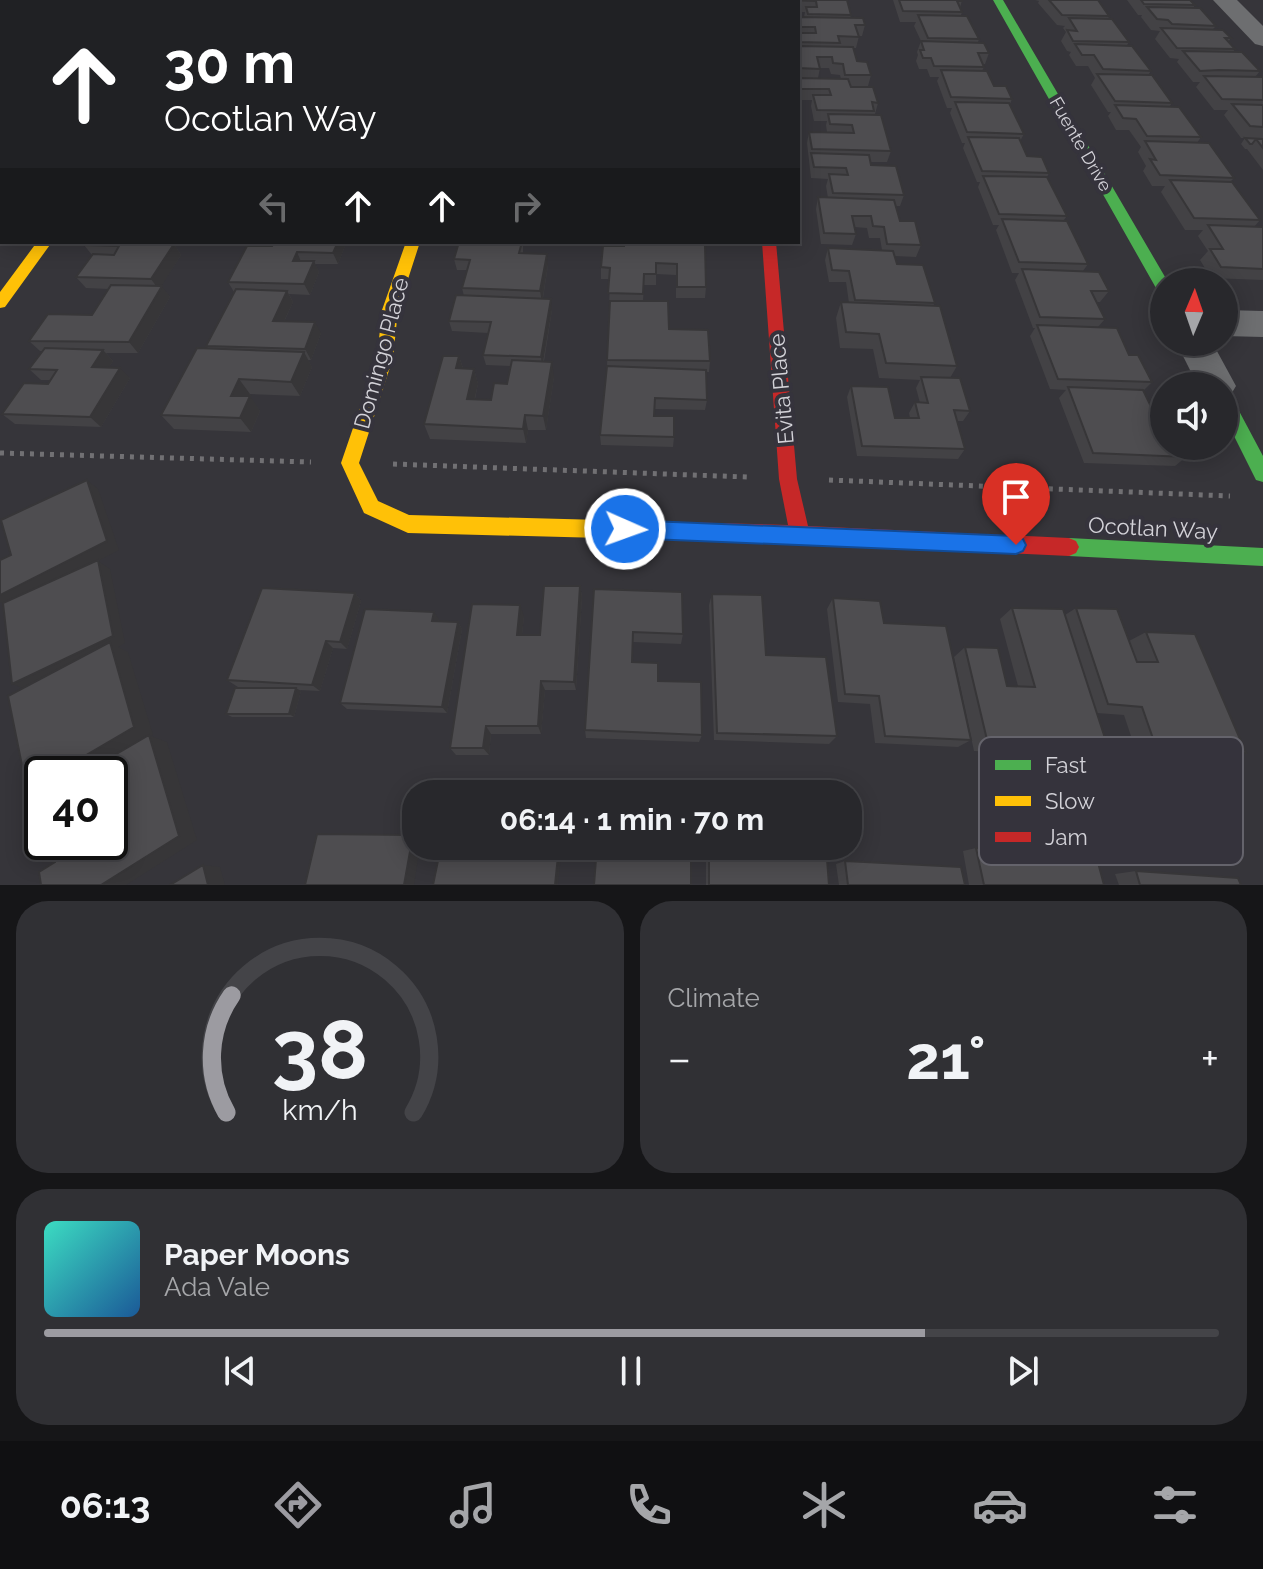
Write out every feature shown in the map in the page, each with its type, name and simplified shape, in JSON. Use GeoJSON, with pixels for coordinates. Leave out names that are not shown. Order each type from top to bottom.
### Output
{"type":"FeatureCollection","features":[{"type":"Feature","properties":{"kind":"street","name":"Fuente Drive"},"geometry":{"type":"LineString","coordinates":[[998,0],[1152,268]]}},
{"type":"Feature","properties":{"kind":"street"},"geometry":{"type":"LineString","coordinates":[[1224,0],[1263,39]]}},
{"type":"Feature","properties":{"kind":"street"},"geometry":{"type":"LineString","coordinates":[[0,303],[44,244]]}},
{"type":"Feature","properties":{"kind":"street","name":"Domingo Place"},"geometry":{"type":"LineString","coordinates":[[350,463],[385,358],[390,310],[412,244]]}},
{"type":"Feature","properties":{"kind":"street","name":"Evita Place"},"geometry":{"type":"LineString","coordinates":[[769,244],[788,479],[800,534]]}},
{"type":"Feature","properties":{"kind":"street"},"geometry":{"type":"LineString","coordinates":[[1238,323],[1263,324]]}},
{"type":"Feature","properties":{"kind":"street"},"geometry":{"type":"LineString","coordinates":[[1238,426],[1263,474]]}},
{"type":"Feature","properties":{"kind":"street"},"geometry":{"type":"LineString","coordinates":[[350,463],[371,507],[408,524],[800,534]]}},
{"type":"Feature","properties":{"kind":"street","name":"Ocotlan Way"},"geometry":{"type":"LineString","coordinates":[[800,534],[1263,557]]}},
{"type":"Feature","properties":{"kind":"path"},"geometry":{"type":"LineString","coordinates":[[0,453],[1231,496]]}},
{"type":"Feature","properties":{"kind":"building"},"geometry":{"type":"Polygon","coordinates":[[[800,0],[847,0],[851,15],[808,14],[806,7],[817,7],[816,1],[800,0]]]}},
{"type":"Feature","properties":{"kind":"building"},"geometry":{"type":"Polygon","coordinates":[[[899,0],[962,0],[957,1],[962,12],[903,11],[899,0]]]}},
{"type":"Feature","properties":{"kind":"building"},"geometry":{"type":"Polygon","coordinates":[[[1049,0],[1098,0],[1109,16],[1062,15],[1049,0]]]}},
{"type":"Feature","properties":{"kind":"building"},"geometry":{"type":"Polygon","coordinates":[[[1141,0],[1190,0],[1195,5],[1144,4],[1141,0]]]}},
{"type":"Feature","properties":{"kind":"building"},"geometry":{"type":"Polygon","coordinates":[[[1147,7],[1200,8],[1216,26],[1172,24],[1168,20],[1157,19],[1147,7]]]}},
{"type":"Feature","properties":{"kind":"building"},"geometry":{"type":"Polygon","coordinates":[[[918,15],[967,16],[979,39],[928,38],[918,15]]]}},
{"type":"Feature","properties":{"kind":"building"},"geometry":{"type":"Polygon","coordinates":[[[800,17],[863,18],[865,25],[855,25],[859,37],[838,36],[840,43],[800,42],[800,33],[816,33],[815,27],[800,27],[800,17]]]}},
{"type":"Feature","properties":{"kind":"building"},"geometry":{"type":"Polygon","coordinates":[[[1069,18],[1112,19],[1129,42],[1073,41],[1067,30],[1077,31],[1069,18]]]}},
{"type":"Feature","properties":{"kind":"building"},"geometry":{"type":"Polygon","coordinates":[[[1161,28],[1223,30],[1231,38],[1225,38],[1235,49],[1177,48],[1161,28]]]}},
{"type":"Feature","properties":{"kind":"building"},"geometry":{"type":"Polygon","coordinates":[[[921,41],[984,43],[989,53],[978,53],[984,67],[934,66],[931,58],[923,58],[921,41]]]}},
{"type":"Feature","properties":{"kind":"building"},"geometry":{"type":"Polygon","coordinates":[[[1075,44],[1132,46],[1151,71],[1103,69],[1094,55],[1082,55],[1075,44]]]}},
{"type":"Feature","properties":{"kind":"building"},"geometry":{"type":"Polygon","coordinates":[[[800,46],[853,47],[857,61],[867,62],[871,75],[845,75],[843,64],[833,63],[832,57],[817,57],[820,69],[800,68],[800,46]]]}},
{"type":"Feature","properties":{"kind":"building"},"geometry":{"type":"Polygon","coordinates":[[[1183,51],[1242,52],[1260,71],[1200,71],[1183,51]]]}},
{"type":"Feature","properties":{"kind":"building"},"geometry":{"type":"Polygon","coordinates":[[[941,70],[987,71],[994,86],[1006,86],[1012,99],[951,97],[941,70]]]}},
{"type":"Feature","properties":{"kind":"building"},"geometry":{"type":"Polygon","coordinates":[[[1097,74],[1152,75],[1172,103],[1115,101],[1097,74]]]}},
{"type":"Feature","properties":{"kind":"building"},"geometry":{"type":"Polygon","coordinates":[[[1204,76],[1263,77],[1263,100],[1222,99],[1204,76]]]}},
{"type":"Feature","properties":{"kind":"building"},"geometry":{"type":"Polygon","coordinates":[[[800,78],[848,79],[851,87],[873,87],[878,103],[872,102],[874,111],[817,110],[813,95],[831,95],[829,89],[800,89],[800,78]]]}},
{"type":"Feature","properties":{"kind":"building"},"geometry":{"type":"Polygon","coordinates":[[[955,102],[1009,103],[1024,134],[967,132],[955,102]]]}},
{"type":"Feature","properties":{"kind":"building"},"geometry":{"type":"Polygon","coordinates":[[[1232,104],[1263,105],[1263,127],[1250,126],[1232,104]]]}},
{"type":"Feature","properties":{"kind":"building"},"geometry":{"type":"Polygon","coordinates":[[[1115,105],[1179,107],[1201,137],[1147,136],[1136,119],[1123,118],[1115,105]]]}},
{"type":"Feature","properties":{"kind":"building"},"geometry":{"type":"Polygon","coordinates":[[[828,114],[881,115],[891,151],[812,149],[809,132],[854,133],[852,125],[830,124],[828,114]]]}},
{"type":"Feature","properties":{"kind":"building"},"geometry":{"type":"Polygon","coordinates":[[[968,137],[1019,138],[1027,156],[1042,157],[1049,173],[982,171],[968,137]]]}},
{"type":"Feature","properties":{"kind":"building"},"geometry":{"type":"Polygon","coordinates":[[[1145,141],[1209,143],[1234,178],[1160,175],[1150,159],[1156,160],[1145,141]]]}},
{"type":"Feature","properties":{"kind":"building"},"geometry":{"type":"Polygon","coordinates":[[[811,153],[869,155],[871,165],[896,166],[904,195],[833,193],[829,174],[848,175],[846,168],[814,167],[811,153]]]}},
{"type":"Feature","properties":{"kind":"building"},"geometry":{"type":"Polygon","coordinates":[[[983,176],[1047,177],[1067,216],[999,214],[983,176]]]}},
{"type":"Feature","properties":{"kind":"building"},"geometry":{"type":"Polygon","coordinates":[[[1170,180],[1232,182],[1260,220],[1194,218],[1170,180]]]}},
{"type":"Feature","properties":{"kind":"building"},"geometry":{"type":"Polygon","coordinates":[[[818,197],[894,200],[900,221],[915,221],[921,245],[887,244],[884,227],[873,226],[871,216],[852,216],[856,234],[824,233],[818,197]]]}},
{"type":"Feature","properties":{"kind":"building"},"geometry":{"type":"Polygon","coordinates":[[[1002,219],[1067,221],[1088,264],[1019,262],[1002,219]]]}},
{"type":"Feature","properties":{"kind":"building"},"geometry":{"type":"Polygon","coordinates":[[[1208,225],[1263,227],[1263,269],[1221,267],[1210,249],[1223,249],[1208,225]]]}},
{"type":"Feature","properties":{"kind":"building"},"geometry":{"type":"Polygon","coordinates":[[[174,244],[151,279],[76,277],[93,254],[114,255],[119,246],[84,245],[174,244]]]}},
{"type":"Feature","properties":{"kind":"building"},"geometry":{"type":"Polygon","coordinates":[[[337,244],[333,253],[297,252],[293,261],[314,261],[304,284],[228,282],[247,246],[337,244]]]}},
{"type":"Feature","properties":{"kind":"building"},"geometry":{"type":"Polygon","coordinates":[[[458,244],[521,244],[519,253],[547,254],[540,291],[462,288],[470,260],[454,259],[458,244]]]}},
{"type":"Feature","properties":{"kind":"building"},"geometry":{"type":"Polygon","coordinates":[[[705,245],[706,287],[677,287],[677,264],[656,263],[656,274],[644,274],[643,294],[608,293],[610,268],[601,267],[603,246],[705,245]]]}},
{"type":"Feature","properties":{"kind":"building"},"geometry":{"type":"Polygon","coordinates":[[[828,248],[893,251],[897,264],[923,265],[935,303],[855,300],[849,271],[832,270],[828,248]]]}},
{"type":"Feature","properties":{"kind":"building"},"geometry":{"type":"Polygon","coordinates":[[[1022,269],[1099,272],[1109,291],[1091,291],[1105,319],[1040,317],[1022,269]]]}},
{"type":"Feature","properties":{"kind":"building"},"geometry":{"type":"Polygon","coordinates":[[[111,285],[162,286],[129,342],[29,341],[48,314],[92,315],[111,285]]]}},
{"type":"Feature","properties":{"kind":"building"},"geometry":{"type":"Polygon","coordinates":[[[236,289],[287,291],[273,321],[315,322],[305,349],[206,346],[236,289]]]}},
{"type":"Feature","properties":{"kind":"building"},"geometry":{"type":"Polygon","coordinates":[[[456,295],[551,299],[541,357],[483,355],[491,322],[449,321],[456,295]]]}},
{"type":"Feature","properties":{"kind":"building"},"geometry":{"type":"Polygon","coordinates":[[[610,301],[668,301],[669,329],[708,330],[710,361],[607,360],[610,301]]]}},
{"type":"Feature","properties":{"kind":"building"},"geometry":{"type":"Polygon","coordinates":[[[841,302],[940,306],[957,366],[886,363],[879,334],[846,332],[841,302]]]}},
{"type":"Feature","properties":{"kind":"building"},"geometry":{"type":"Polygon","coordinates":[[[1037,325],[1117,328],[1129,355],[1138,355],[1150,382],[1058,379],[1037,325]]]}},
{"type":"Feature","properties":{"kind":"building"},"geometry":{"type":"Polygon","coordinates":[[[45,348],[103,350],[92,367],[120,368],[90,417],[2,414],[24,383],[48,384],[57,370],[29,369],[45,348]]]}},
{"type":"Feature","properties":{"kind":"building"},"geometry":{"type":"Polygon","coordinates":[[[197,348],[304,352],[291,382],[239,379],[231,396],[250,396],[240,418],[161,415],[197,348]]]}},
{"type":"Feature","properties":{"kind":"building"},"geometry":{"type":"Polygon","coordinates":[[[443,356],[459,356],[456,368],[474,369],[467,399],[491,400],[494,383],[507,384],[512,360],[552,362],[543,416],[525,415],[523,429],[424,424],[443,356]]]}},
{"type":"Feature","properties":{"kind":"building"},"geometry":{"type":"Polygon","coordinates":[[[607,366],[706,370],[707,400],[655,398],[654,416],[674,416],[674,437],[600,435],[607,366]]]}},
{"type":"Feature","properties":{"kind":"building"},"geometry":{"type":"Polygon","coordinates":[[[921,377],[960,378],[970,411],[954,410],[965,449],[862,446],[851,386],[888,387],[895,418],[919,418],[915,402],[928,403],[921,377]]]}},
{"type":"Feature","properties":{"kind":"building"},"geometry":{"type":"Polygon","coordinates":[[[1068,387],[1143,390],[1150,404],[1150,455],[1093,453],[1068,387]]]}},
{"type":"Feature","properties":{"kind":"building"},"geometry":{"type":"Polygon","coordinates":[[[87,480],[107,541],[0,595],[0,560],[11,555],[1,520],[87,480]]]}},
{"type":"Feature","properties":{"kind":"building"},"geometry":{"type":"Polygon","coordinates":[[[98,560],[113,636],[12,684],[3,603],[98,560]]]}},
{"type":"Feature","properties":{"kind":"building"},"geometry":{"type":"Polygon","coordinates":[[[544,586],[580,586],[574,682],[541,681],[538,726],[486,726],[483,748],[450,748],[472,604],[520,605],[517,635],[540,635],[544,586]]]}},
{"type":"Feature","properties":{"kind":"building"},"geometry":{"type":"Polygon","coordinates":[[[262,588],[355,593],[340,642],[326,641],[312,685],[227,680],[262,588]]]}},
{"type":"Feature","properties":{"kind":"building"},"geometry":{"type":"Polygon","coordinates":[[[594,589],[682,592],[683,634],[633,632],[632,662],[658,663],[658,681],[701,682],[702,735],[585,730],[594,589]]]}},
{"type":"Feature","properties":{"kind":"building"},"geometry":{"type":"Polygon","coordinates":[[[712,594],[762,595],[766,655],[826,657],[837,736],[717,733],[712,594]]]}},
{"type":"Feature","properties":{"kind":"building"},"geometry":{"type":"Polygon","coordinates":[[[833,598],[880,601],[884,623],[946,626],[971,740],[885,736],[879,696],[845,694],[833,598]]]}},
{"type":"Feature","properties":{"kind":"building"},"geometry":{"type":"Polygon","coordinates":[[[1012,608],[1063,609],[1105,737],[986,737],[965,647],[998,648],[1007,686],[1035,687],[1012,608]]]}},
{"type":"Feature","properties":{"kind":"building"},"geometry":{"type":"Polygon","coordinates":[[[1076,608],[1117,609],[1137,662],[1158,662],[1146,632],[1195,634],[1239,737],[1152,737],[1142,707],[1108,704],[1076,608]]]}},
{"type":"Feature","properties":{"kind":"building"},"geometry":{"type":"Polygon","coordinates":[[[365,609],[434,612],[432,621],[458,622],[442,707],[340,703],[365,609]]]}},
{"type":"Feature","properties":{"kind":"building"},"geometry":{"type":"Polygon","coordinates":[[[110,642],[134,727],[85,756],[24,756],[24,775],[8,696],[110,642]]]}},
{"type":"Feature","properties":{"kind":"building"},"geometry":{"type":"Polygon","coordinates":[[[235,688],[296,688],[289,714],[226,714],[235,688]]]}},
{"type":"Feature","properties":{"kind":"building"},"geometry":{"type":"Polygon","coordinates":[[[149,735],[179,836],[101,885],[41,885],[39,872],[55,860],[128,860],[128,756],[113,756],[149,735]]]}},
{"type":"Feature","properties":{"kind":"building"},"geometry":{"type":"Polygon","coordinates":[[[317,834],[402,835],[402,860],[408,860],[404,885],[305,885],[317,834]]]}},
{"type":"Feature","properties":{"kind":"building"},"geometry":{"type":"Polygon","coordinates":[[[438,860],[558,860],[555,885],[433,885],[438,860]]]}},
{"type":"Feature","properties":{"kind":"building"},"geometry":{"type":"Polygon","coordinates":[[[596,860],[691,860],[691,885],[594,885],[596,860]]]}},
{"type":"Feature","properties":{"kind":"building"},"geometry":{"type":"Polygon","coordinates":[[[709,860],[827,860],[829,885],[709,885],[709,860]]]}},
{"type":"Feature","properties":{"kind":"building"},"geometry":{"type":"Polygon","coordinates":[[[845,861],[961,867],[965,885],[848,885],[845,861]]]}},
{"type":"Feature","properties":{"kind":"building"},"geometry":{"type":"Polygon","coordinates":[[[203,865],[208,885],[170,885],[203,865]]]}},
{"type":"Feature","properties":{"kind":"building"},"geometry":{"type":"Polygon","coordinates":[[[980,865],[1099,865],[1104,885],[984,885],[980,865]]]}},
{"type":"Feature","properties":{"kind":"building"},"geometry":{"type":"Polygon","coordinates":[[[1136,871],[1238,878],[1241,885],[1140,885],[1136,871]]]}},
{"type":"Feature","properties":{"kind":"traffic: fast"},"geometry":{"type":"LineString","coordinates":[[998,0],[1152,268]]}},
{"type":"Feature","properties":{"kind":"traffic: fast"},"geometry":{"type":"LineString","coordinates":[[1238,426],[1263,474]]}},
{"type":"Feature","properties":{"kind":"traffic: fast"},"geometry":{"type":"LineString","coordinates":[[1069,547],[1263,557]]}},
{"type":"Feature","properties":{"kind":"traffic: slow"},"geometry":{"type":"LineString","coordinates":[[0,303],[44,244]]}},
{"type":"Feature","properties":{"kind":"traffic: slow"},"geometry":{"type":"LineString","coordinates":[[412,244],[390,310],[385,358],[350,463],[371,507],[408,524],[639,530]]}},
{"type":"Feature","properties":{"kind":"traffic: jam"},"geometry":{"type":"LineString","coordinates":[[769,244],[788,479],[800,534]]}},
{"type":"Feature","properties":{"kind":"traffic: jam"},"geometry":{"type":"LineString","coordinates":[[639,530],[1069,547]]}},
{"type":"Feature","properties":{"kind":"route"},"geometry":{"type":"LineString","coordinates":[[625,529],[1016,545]]}}]}
